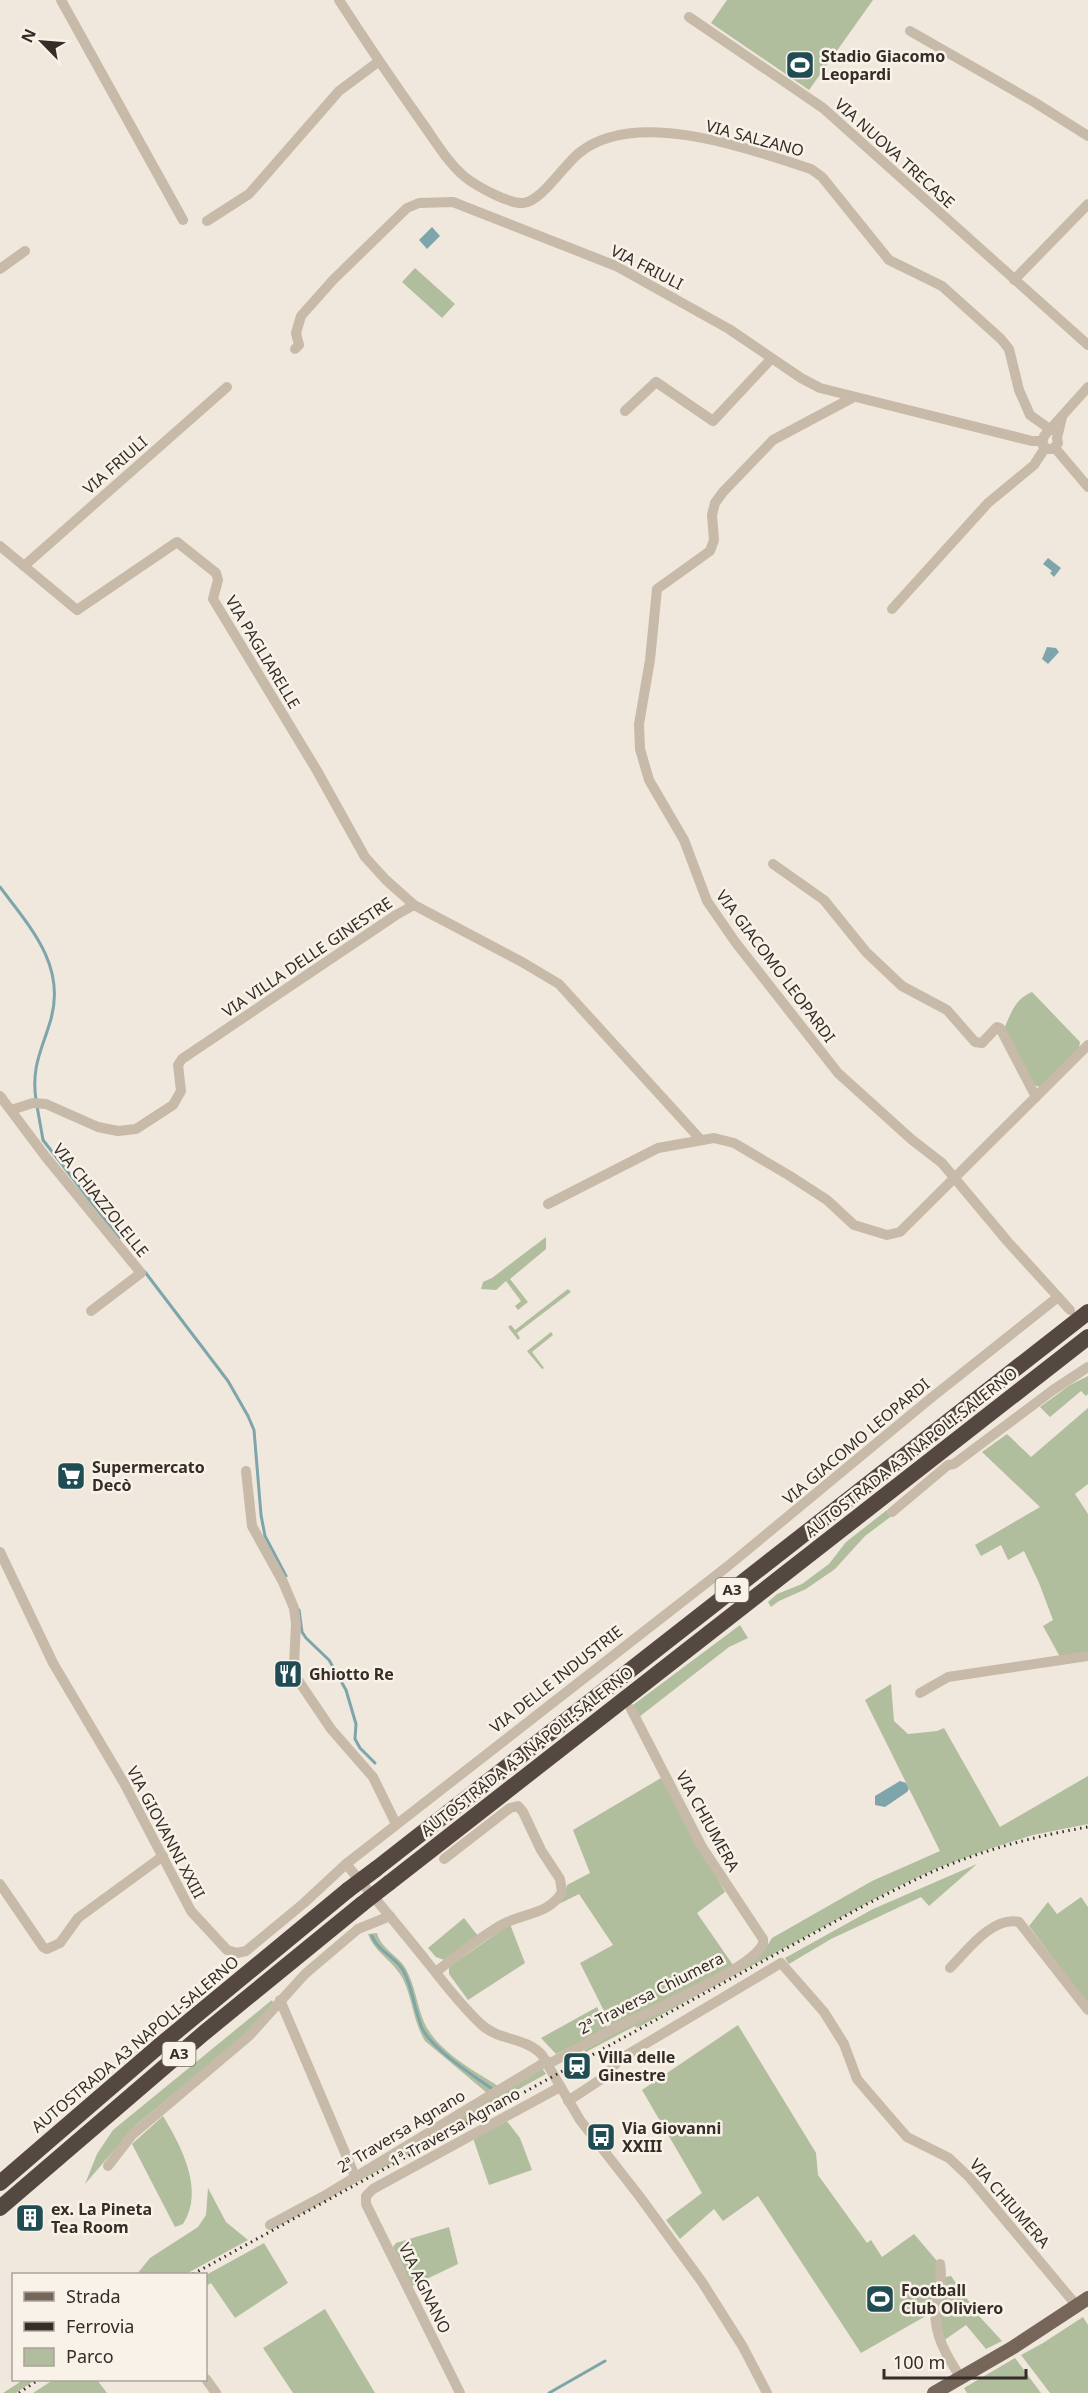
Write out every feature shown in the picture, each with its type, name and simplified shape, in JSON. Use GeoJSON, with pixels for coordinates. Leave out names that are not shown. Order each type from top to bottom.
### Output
{"type":"FeatureCollection","features":[{"type":"Feature","properties":{"kind":"highway","name":"AUTOSTRADA A3 NAPOLI-SALERNO"},"geometry":{"type":"LineString","coordinates":[[0,2183],[159,2046],[348,1890],[1088,1312]]}},
{"type":"Feature","properties":{"kind":"highway","name":"AUTOSTRADA A3 NAPOLI-SALERNO"},"geometry":{"type":"LineString","coordinates":[[0,2208],[204,2033],[362,1904],[1088,1337]]}},
{"type":"Feature","properties":{"kind":"main road"},"geometry":{"type":"LineString","coordinates":[[934,2393],[1012,2348],[1082,2302]]}},
{"type":"Feature","properties":{"kind":"street"},"geometry":{"type":"LineString","coordinates":[[61,0],[183,220]]}},
{"type":"Feature","properties":{"kind":"street","name":"VIA SALZANO"},"geometry":{"type":"LineString","coordinates":[[339,0],[378,62],[449,162],[465,177],[508,200],[522,203],[538,198],[567,163],[589,145],[630,133],[659,132],[721,141],[811,169],[822,177],[889,260],[942,286],[1001,339],[1009,349],[1019,390],[1030,415],[1088,486]]}},
{"type":"Feature","properties":{"kind":"street","name":"VIA NUOVA TRECASE"},"geometry":{"type":"LineString","coordinates":[[689,17],[823,108],[1088,345]]}},
{"type":"Feature","properties":{"kind":"street"},"geometry":{"type":"LineString","coordinates":[[910,31],[1034,102],[1088,136]]}},
{"type":"Feature","properties":{"kind":"street"},"geometry":{"type":"LineString","coordinates":[[207,221],[249,194],[339,92],[378,62]]}},
{"type":"Feature","properties":{"kind":"street","name":"VIA FRIULI"},"geometry":{"type":"LineString","coordinates":[[295,350],[299,345],[296,333],[301,316],[333,280],[407,208],[419,203],[453,202],[616,266],[729,329],[771,359],[820,388],[852,398],[1032,441],[1050,440]]}},
{"type":"Feature","properties":{"kind":"street"},"geometry":{"type":"LineString","coordinates":[[1014,280],[1088,204]]}},
{"type":"Feature","properties":{"kind":"street"},"geometry":{"type":"LineString","coordinates":[[0,269],[25,251]]}},
{"type":"Feature","properties":{"kind":"street"},"geometry":{"type":"LineString","coordinates":[[625,411],[656,382],[713,421],[771,359]]}},
{"type":"Feature","properties":{"kind":"street","name":"VIA FRIULI"},"geometry":{"type":"LineString","coordinates":[[24,566],[227,387]]}},
{"type":"Feature","properties":{"kind":"street"},"geometry":{"type":"LineString","coordinates":[[892,609],[988,502],[1034,465],[1062,417],[1088,387]]}},
{"type":"Feature","properties":{"kind":"street","name":"VIA GIACOMO LEOPARDI"},"geometry":{"type":"LineString","coordinates":[[852,398],[773,440],[715,503],[712,514],[713,547],[710,551],[657,589],[650,660],[639,724],[640,749],[649,780],[684,840],[707,901],[736,943],[838,1073],[911,1139],[942,1163],[1001,1235],[1070,1310]]}},
{"type":"Feature","properties":{"kind":"street","name":"VIA PAGLIARELLE"},"geometry":{"type":"LineString","coordinates":[[0,546],[77,610],[177,542],[216,573],[218,580],[213,598],[316,769],[365,857],[414,905]]}},
{"type":"Feature","properties":{"kind":"street"},"geometry":{"type":"LineString","coordinates":[[773,864],[824,900],[866,952],[902,986],[947,1011],[975,1042],[982,1043],[997,1027],[1000,1028],[1036,1097]]}},
{"type":"Feature","properties":{"kind":"street","name":"VIA VILLA DELLE GINESTRE"},"geometry":{"type":"LineString","coordinates":[[11,1110],[36,1103],[52,1106],[98,1127],[118,1131],[136,1129],[173,1105],[181,1091],[178,1065],[182,1059],[388,920],[414,905],[559,984],[700,1140]]}},
{"type":"Feature","properties":{"kind":"street"},"geometry":{"type":"LineString","coordinates":[[548,1204],[657,1148],[714,1138],[734,1143],[816,1192],[855,1225],[887,1235],[900,1232],[1088,1046]]}},
{"type":"Feature","properties":{"kind":"street","name":"VIA CHIAZZOLELLE"},"geometry":{"type":"LineString","coordinates":[[0,1095],[45,1156],[141,1273],[91,1311]]}},
{"type":"Feature","properties":{"kind":"street","name":"VIA GIACOMO LEOPARDI"},"geometry":{"type":"LineString","coordinates":[[786,1519],[931,1398],[1058,1297]]}},
{"type":"Feature","properties":{"kind":"street"},"geometry":{"type":"LineString","coordinates":[[892,1512],[948,1465],[954,1464],[1053,1390],[1088,1368]]}},
{"type":"Feature","properties":{"kind":"street"},"geometry":{"type":"LineString","coordinates":[[246,1472],[252,1526],[283,1582],[294,1608],[296,1677],[331,1729],[373,1778],[396,1824]]}},
{"type":"Feature","properties":{"kind":"street","name":"VIA DELLE INDUSTRIE"},"geometry":{"type":"LineString","coordinates":[[346,1864],[786,1519]]}},
{"type":"Feature","properties":{"kind":"street","name":"VIA GIOVANNI XXIII"},"geometry":{"type":"LineString","coordinates":[[0,1552],[52,1663],[124,1784],[191,1911],[227,1950],[237,1953],[246,1952],[346,1864]]}},
{"type":"Feature","properties":{"kind":"street"},"geometry":{"type":"LineString","coordinates":[[920,1693],[948,1677],[1088,1656]]}},
{"type":"Feature","properties":{"kind":"street","name":"VIA CHIUMERA"},"geometry":{"type":"LineString","coordinates":[[631,1709],[702,1847],[763,1939],[763,1944]]}},
{"type":"Feature","properties":{"kind":"street"},"geometry":{"type":"LineString","coordinates":[[436,1972],[471,1944],[502,1925],[552,1905],[562,1892],[560,1879],[541,1850],[518,1806],[510,1808],[444,1858]]}},
{"type":"Feature","properties":{"kind":"street"},"geometry":{"type":"LineString","coordinates":[[0,1884],[43,1947],[47,1949],[60,1943],[78,1918],[163,1856]]}},
{"type":"Feature","properties":{"kind":"street"},"geometry":{"type":"LineString","coordinates":[[346,1864],[482,2025],[493,2032],[535,2047],[548,2063],[580,2120],[702,2282],[743,2347],[767,2393]]}},
{"type":"Feature","properties":{"kind":"street"},"geometry":{"type":"LineString","coordinates":[[108,2166],[132,2135],[249,2036],[305,1974],[358,1929],[390,1916]]}},
{"type":"Feature","properties":{"kind":"street"},"geometry":{"type":"LineString","coordinates":[[950,1968],[992,1928],[1011,1920],[1019,1922],[1088,2010]]}},
{"type":"Feature","properties":{"kind":"street","name":"2ª Traversa Chiumera"},"geometry":{"type":"LineString","coordinates":[[548,2063],[710,1983],[751,1957],[763,1944]]}},
{"type":"Feature","properties":{"kind":"street","name":"VIA CHIUMERA"},"geometry":{"type":"LineString","coordinates":[[568,2102],[603,2078],[620,2060],[781,1963],[824,2012],[844,2044],[857,2079],[907,2137],[949,2158],[970,2178],[1082,2302]]}},
{"type":"Feature","properties":{"kind":"street"},"geometry":{"type":"LineString","coordinates":[[280,2000],[355,2175]]}},
{"type":"Feature","properties":{"kind":"street","name":"2ª Traversa Agnano"},"geometry":{"type":"LineString","coordinates":[[270,2225],[324,2196],[355,2175],[548,2063]]}},
{"type":"Feature","properties":{"kind":"street","name":"1ª Traversa Agnano"},"geometry":{"type":"LineString","coordinates":[[366,2196],[373,2189],[560,2087]]}},
{"type":"Feature","properties":{"kind":"street","name":"VIA AGNANO"},"geometry":{"type":"LineString","coordinates":[[366,2196],[366,2204],[460,2393]]}},
{"type":"Feature","properties":{"kind":"street"},"geometry":{"type":"LineString","coordinates":[[940,2264],[941,2283],[936,2308],[937,2329],[943,2346],[961,2378]]}},
{"type":"Feature","properties":{"kind":"street"},"geometry":{"type":"LineString","coordinates":[[207,2380],[216,2393]]}},
{"type":"Feature","properties":{"kind":"green space","name":"Stadio Giacomo Leopardi"},"geometry":{"type":"Polygon","coordinates":[[[727,0],[873,0],[809,90],[711,23],[727,0]]]}},
{"type":"Feature","properties":{"kind":"green space"},"geometry":{"type":"Polygon","coordinates":[[[415,268],[455,304],[442,318],[402,282],[415,268]]]}},
{"type":"Feature","properties":{"kind":"green space"},"geometry":{"type":"Polygon","coordinates":[[[1032,992],[1080,1042],[1079,1048],[1040,1087],[1034,1085],[1004,1029],[1011,1012],[1021,998],[1032,992]]]}},
{"type":"Feature","properties":{"kind":"green space"},"geometry":{"type":"Polygon","coordinates":[[[546,1237],[546,1249],[510,1279],[528,1302],[518,1310],[515,1306],[521,1301],[506,1281],[496,1290],[481,1289],[483,1282],[492,1278],[546,1237]]]}},
{"type":"Feature","properties":{"kind":"green space"},"geometry":{"type":"Polygon","coordinates":[[[568,1289],[571,1292],[517,1333],[520,1338],[518,1340],[508,1327],[511,1325],[515,1330],[568,1289]]]}},
{"type":"Feature","properties":{"kind":"green space"},"geometry":{"type":"Polygon","coordinates":[[[551,1332],[553,1335],[532,1352],[544,1368],[542,1369],[527,1351],[551,1332]]]}},
{"type":"Feature","properties":{"kind":"green space"},"geometry":{"type":"Polygon","coordinates":[[[1088,1376],[1086,1396],[1081,1391],[1050,1417],[1040,1407],[1070,1385],[1088,1376]]]}},
{"type":"Feature","properties":{"kind":"green space"},"geometry":{"type":"Polygon","coordinates":[[[1088,1408],[1088,1484],[1075,1494],[1088,1514],[1088,1653],[1060,1657],[1043,1626],[1053,1620],[1024,1551],[1008,1560],[1001,1545],[981,1556],[975,1545],[1040,1507],[982,1452],[1007,1434],[1031,1457],[1088,1408]]]}},
{"type":"Feature","properties":{"kind":"green space"},"geometry":{"type":"Polygon","coordinates":[[[887,1510],[893,1515],[865,1536],[835,1569],[806,1589],[771,1607],[768,1602],[777,1594],[802,1584],[829,1564],[846,1542],[887,1510]]]}},
{"type":"Feature","properties":{"kind":"green space"},"geometry":{"type":"Polygon","coordinates":[[[740,1625],[748,1638],[729,1647],[639,1717],[633,1705],[740,1625]]]}},
{"type":"Feature","properties":{"kind":"green space"},"geometry":{"type":"Polygon","coordinates":[[[891,1684],[894,1721],[908,1734],[937,1731],[944,1728],[1000,1827],[1088,1776],[1088,1824],[1033,1835],[940,1867],[895,1888],[637,2028],[635,2026],[586,2052],[584,2050],[766,1948],[772,1938],[872,1881],[940,1851],[865,1700],[891,1684]]]}},
{"type":"Feature","properties":{"kind":"green space"},"geometry":{"type":"Polygon","coordinates":[[[661,1778],[725,1892],[697,1913],[733,1965],[705,1982],[612,2027],[580,1963],[613,1945],[579,1894],[559,1904],[565,1895],[567,1885],[590,1873],[573,1830],[661,1778]]]}},
{"type":"Feature","properties":{"kind":"green space"},"geometry":{"type":"Polygon","coordinates":[[[977,1864],[929,1906],[921,1897],[831,1939],[789,1964],[785,1958],[873,1909],[977,1864]]]}},
{"type":"Feature","properties":{"kind":"green space"},"geometry":{"type":"Polygon","coordinates":[[[1081,1897],[1088,1907],[1088,2004],[1029,1926],[1048,1902],[1057,1914],[1081,1897]]]}},
{"type":"Feature","properties":{"kind":"green space"},"geometry":{"type":"Polygon","coordinates":[[[464,1918],[478,1936],[444,1960],[436,1957],[428,1948],[464,1918]]]}},
{"type":"Feature","properties":{"kind":"green space"},"geometry":{"type":"Polygon","coordinates":[[[510,1924],[525,1963],[468,2000],[449,1974],[449,1967],[510,1924]]]}},
{"type":"Feature","properties":{"kind":"green space"},"geometry":{"type":"Polygon","coordinates":[[[377,1933],[386,1948],[406,1969],[424,2022],[430,2032],[457,2059],[498,2086],[487,2093],[425,2041],[417,2024],[404,1981],[374,1945],[368,1934],[377,1933]]]}},
{"type":"Feature","properties":{"kind":"green space"},"geometry":{"type":"Polygon","coordinates":[[[272,2000],[273,2003],[243,2036],[136,2125],[85,2184],[97,2154],[113,2130],[272,2000]]]}},
{"type":"Feature","properties":{"kind":"green space"},"geometry":{"type":"Polygon","coordinates":[[[597,2007],[608,2029],[556,2054],[541,2038],[597,2007]]]}},
{"type":"Feature","properties":{"kind":"green space"},"geometry":{"type":"Polygon","coordinates":[[[738,2025],[816,2153],[818,2175],[867,2243],[871,2240],[882,2257],[914,2234],[937,2261],[939,2279],[931,2313],[861,2353],[758,2196],[723,2221],[714,2209],[680,2239],[666,2220],[702,2193],[642,2090],[738,2025]]]}},
{"type":"Feature","properties":{"kind":"green space"},"geometry":{"type":"Polygon","coordinates":[[[542,2068],[546,2074],[481,2110],[482,2114],[337,2193],[542,2068]]]}},
{"type":"Feature","properties":{"kind":"green space"},"geometry":{"type":"Polygon","coordinates":[[[163,2116],[183,2154],[191,2183],[192,2197],[189,2211],[183,2224],[175,2227],[132,2144],[163,2116]]]}},
{"type":"Feature","properties":{"kind":"green space"},"geometry":{"type":"Polygon","coordinates":[[[506,2120],[520,2138],[532,2170],[489,2185],[473,2138],[506,2120]]]}},
{"type":"Feature","properties":{"kind":"green space"},"geometry":{"type":"Polygon","coordinates":[[[208,2188],[226,2222],[248,2240],[188,2273],[138,2273],[150,2258],[198,2227],[206,2215],[208,2188]]]}},
{"type":"Feature","properties":{"kind":"green space"},"geometry":{"type":"Polygon","coordinates":[[[449,2227],[458,2264],[412,2286],[393,2247],[396,2243],[449,2227]]]}},
{"type":"Feature","properties":{"kind":"green space"},"geometry":{"type":"Polygon","coordinates":[[[264,2243],[288,2283],[235,2318],[211,2283],[207,2285],[207,2274],[264,2243]]]}},
{"type":"Feature","properties":{"kind":"green space"},"geometry":{"type":"Polygon","coordinates":[[[951,2276],[979,2316],[1002,2341],[986,2349],[966,2325],[943,2341],[939,2309],[945,2277],[951,2276]]]}},
{"type":"Feature","properties":{"kind":"green space"},"geometry":{"type":"Polygon","coordinates":[[[325,2309],[375,2393],[293,2393],[263,2348],[325,2309]]]}},
{"type":"Feature","properties":{"kind":"green space"},"geometry":{"type":"Polygon","coordinates":[[[1083,2317],[1088,2325],[1088,2393],[1050,2393],[1021,2355],[1083,2317]]]}},
{"type":"Feature","properties":{"kind":"green space"},"geometry":{"type":"Polygon","coordinates":[[[1015,2358],[1041,2393],[967,2393],[964,2388],[1015,2358]]]}},
{"type":"Feature","properties":{"kind":"green space"},"geometry":{"type":"Polygon","coordinates":[[[21,2381],[34,2381],[16,2393],[3,2393],[21,2381]]]}},
{"type":"Feature","properties":{"kind":"green space"},"geometry":{"type":"Polygon","coordinates":[[[51,2381],[98,2381],[107,2393],[33,2393],[51,2381]]]}},
{"type":"Feature","properties":{"kind":"water"},"geometry":{"type":"Polygon","coordinates":[[[432,227],[440,236],[427,249],[419,240],[432,227]]]}},
{"type":"Feature","properties":{"kind":"water"},"geometry":{"type":"Polygon","coordinates":[[[1048,558],[1061,568],[1054,577],[1050,573],[1052,571],[1043,564],[1048,558]]]}},
{"type":"Feature","properties":{"kind":"water"},"geometry":{"type":"Polygon","coordinates":[[[1047,647],[1056,648],[1059,652],[1048,664],[1042,659],[1047,647]]]}},
{"type":"Feature","properties":{"kind":"water"},"geometry":{"type":"Polygon","coordinates":[[[900,1781],[906,1783],[909,1789],[907,1792],[885,1807],[875,1805],[875,1796],[900,1781]]]}},
{"type":"Feature","properties":{"kind":"waterway"},"geometry":{"type":"LineString","coordinates":[[0,887],[33,932],[49,964],[54,981],[51,1019],[36,1068],[36,1100]]}},
{"type":"Feature","properties":{"kind":"waterway"},"geometry":{"type":"LineString","coordinates":[[37,1106],[43,1140],[119,1238]]}},
{"type":"Feature","properties":{"kind":"waterway"},"geometry":{"type":"LineString","coordinates":[[145,1272],[228,1381],[248,1416],[254,1430],[261,1515],[265,1536],[286,1576]]}},
{"type":"Feature","properties":{"kind":"waterway"},"geometry":{"type":"LineString","coordinates":[[299,1610],[302,1632],[329,1660],[346,1690],[356,1724],[355,1739],[360,1748],[375,1763]]}},
{"type":"Feature","properties":{"kind":"waterway"},"geometry":{"type":"LineString","coordinates":[[372,1936],[378,1946],[403,1970],[419,2021],[427,2036],[453,2061],[491,2088]]}},
{"type":"Feature","properties":{"kind":"waterway"},"geometry":{"type":"LineString","coordinates":[[549,2393],[605,2361]]}},
{"type":"Feature","properties":{"kind":"railway"},"geometry":{"type":"LineString","coordinates":[[195,2273],[906,1884],[963,1859],[998,1848],[1088,1827]]}},
{"type":"Feature","properties":{"kind":"railway"},"geometry":{"type":"LineString","coordinates":[[19,2393],[37,2381]]}},
{"type":"Feature","properties":{"kind":"place","name":"Stadio Giacomo Leopardi"},"geometry":{"type":"Point","coordinates":[800,65]}},
{"type":"Feature","properties":{"kind":"place","name":"Supermercato Decò"},"geometry":{"type":"Point","coordinates":[71,1476]}},
{"type":"Feature","properties":{"kind":"place","name":"Ghiotto Re"},"geometry":{"type":"Point","coordinates":[288,1674]}},
{"type":"Feature","properties":{"kind":"place","name":"Villa delle Ginestre"},"geometry":{"type":"Point","coordinates":[577,2066]}},
{"type":"Feature","properties":{"kind":"place","name":"Via Giovanni XXIII"},"geometry":{"type":"Point","coordinates":[601,2137]}},
{"type":"Feature","properties":{"kind":"place","name":"ex. La Pineta Tea Room"},"geometry":{"type":"Point","coordinates":[30,2218]}},
{"type":"Feature","properties":{"kind":"place","name":"Football Club Oliviero"},"geometry":{"type":"Point","coordinates":[880,2299]}}]}
